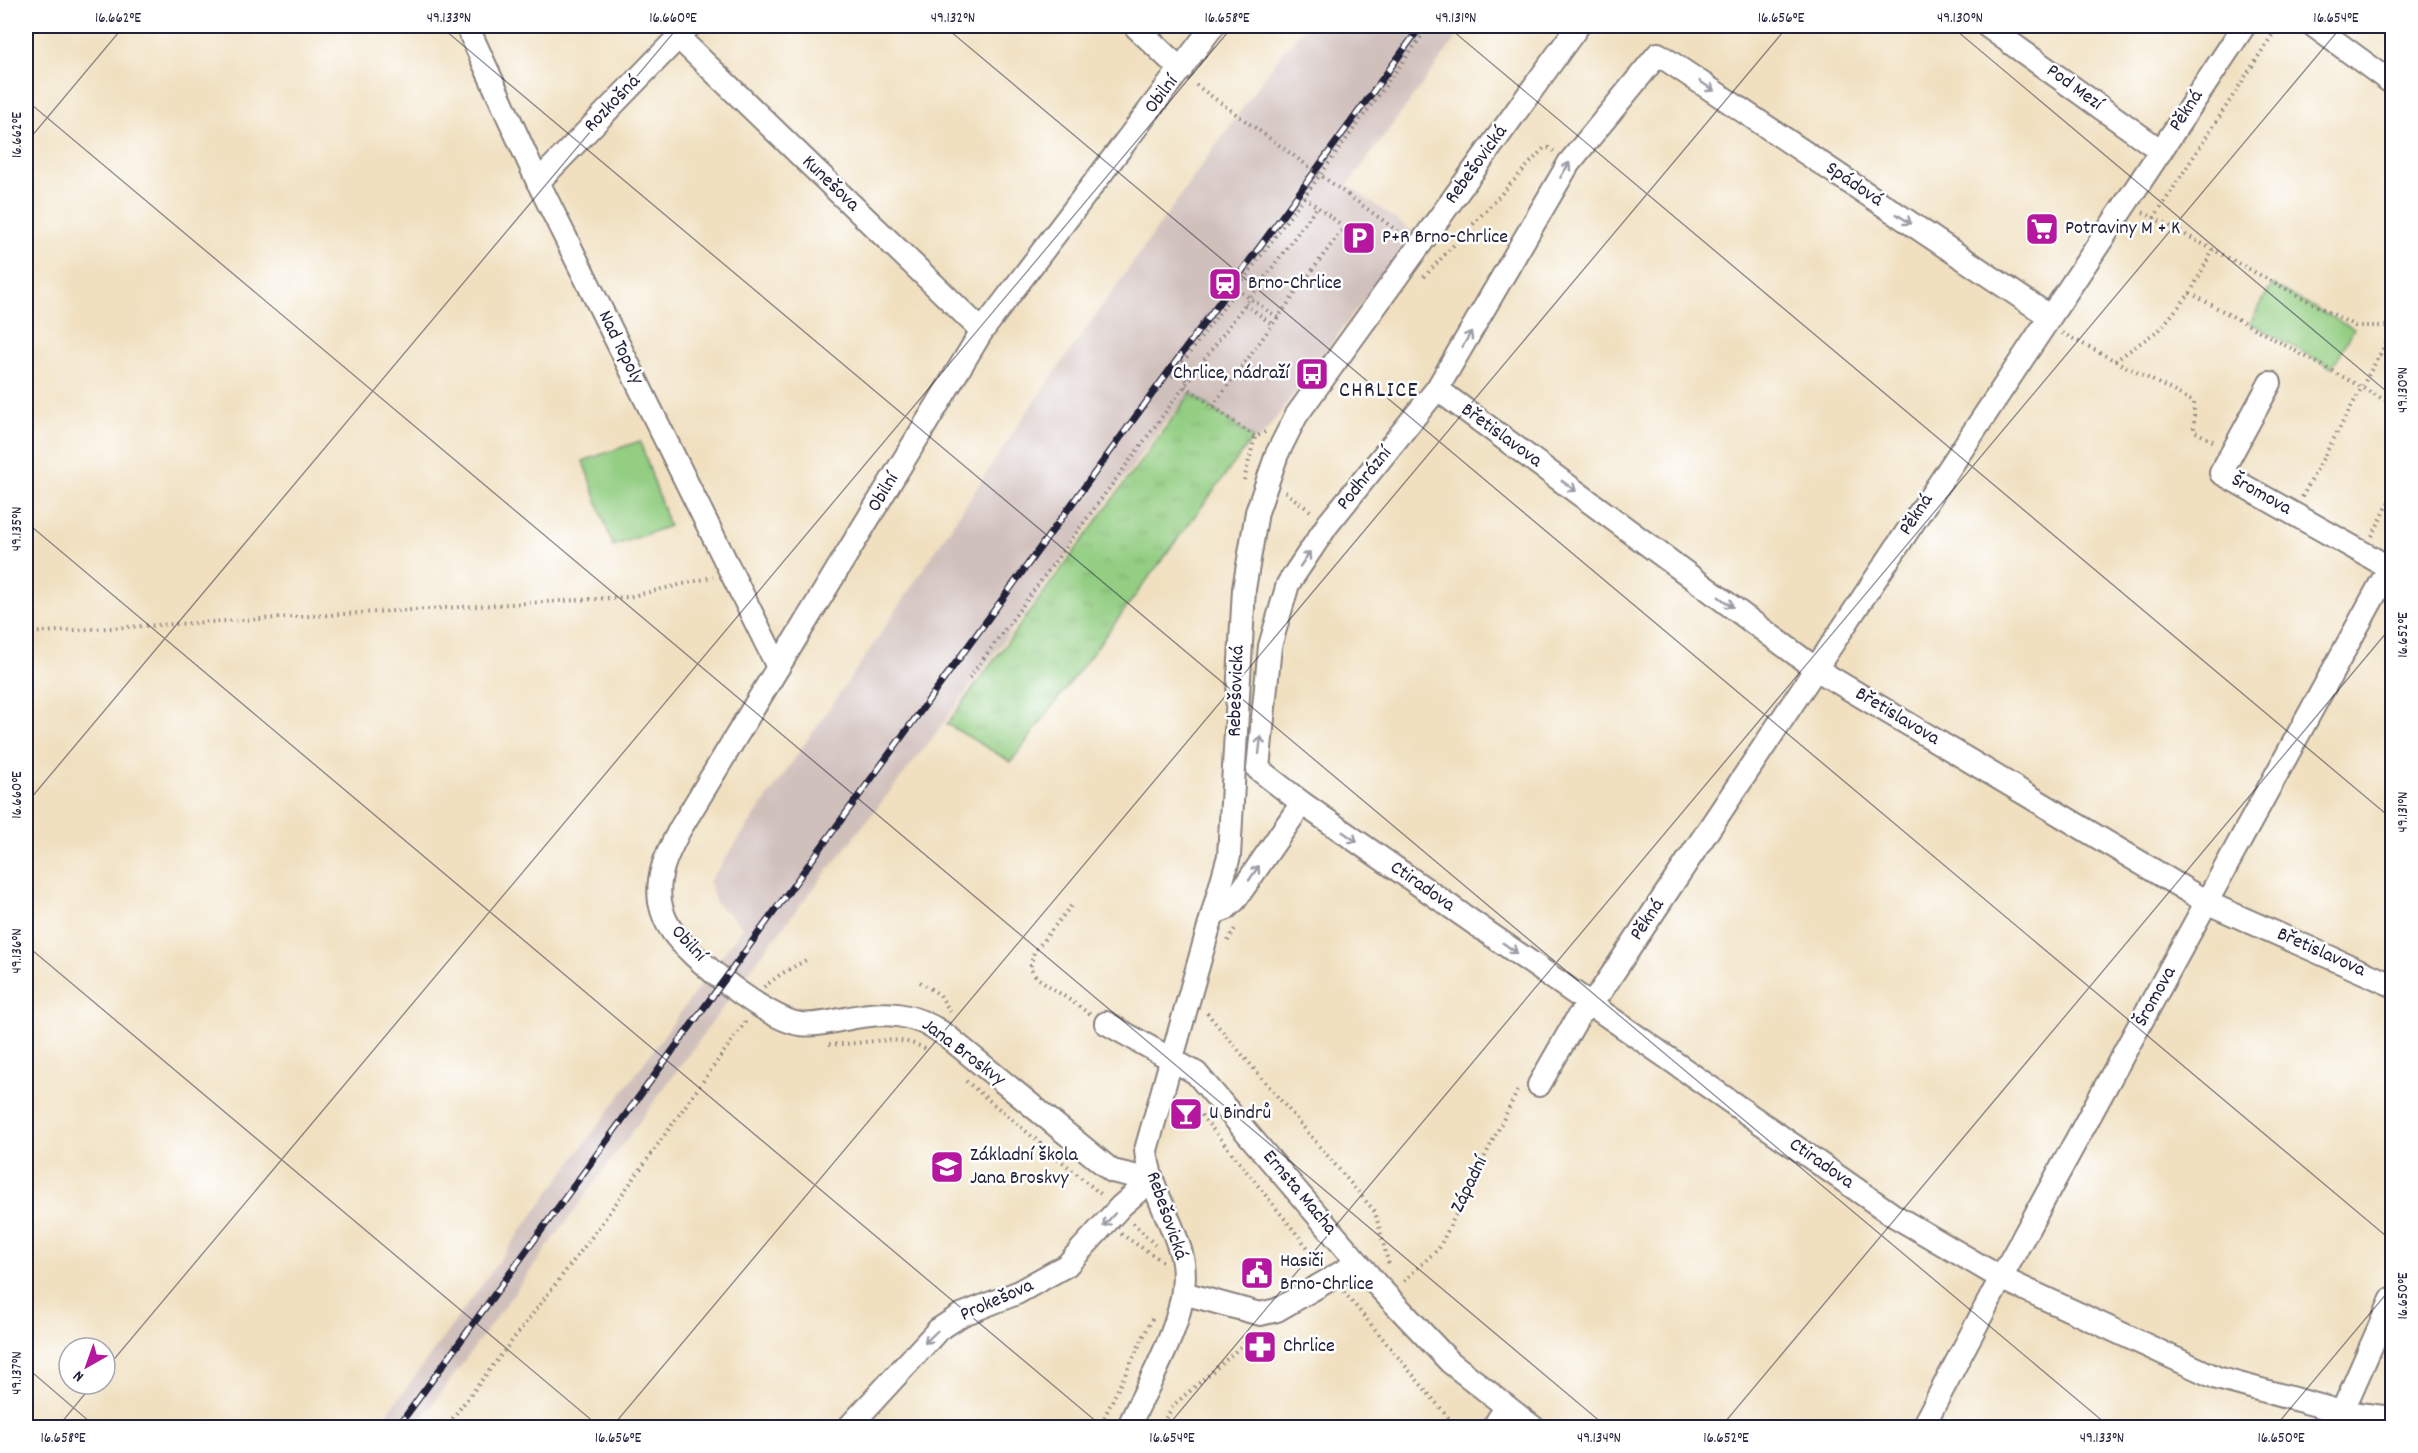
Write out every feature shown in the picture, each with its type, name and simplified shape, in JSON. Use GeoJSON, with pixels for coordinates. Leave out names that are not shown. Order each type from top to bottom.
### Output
{"type":"FeatureCollection","features":[{"type":"Feature","properties":{"kind":"street","name":"Nad Topoly"},"geometry":{"type":"LineString","coordinates":[[467,26],[538,182],[778,667]]}},
{"type":"Feature","properties":{"kind":"street"},"geometry":{"type":"LineString","coordinates":[[1136,26],[1189,78]]}},
{"type":"Feature","properties":{"kind":"street","name":"Obilní"},"geometry":{"type":"LineString","coordinates":[[724,979],[681,943],[671,930],[660,900],[659,880],[665,859],[680,829],[982,331],[1189,78],[1213,26]]}},
{"type":"Feature","properties":{"kind":"street","name":"Rebešovická"},"geometry":{"type":"LineString","coordinates":[[1128,1428],[1173,1329],[1183,1293],[1181,1252],[1151,1180],[1147,1144],[1229,856],[1244,589],[1257,512],[1277,454],[1296,416],[1578,26]]}},
{"type":"Feature","properties":{"kind":"street","name":"Pod Mezí"},"geometry":{"type":"LineString","coordinates":[[1987,26],[2161,151]]}},
{"type":"Feature","properties":{"kind":"street","name":"Pěkná"},"geometry":{"type":"LineString","coordinates":[[1590,1004],[2244,26]]}},
{"type":"Feature","properties":{"kind":"street"},"geometry":{"type":"LineString","coordinates":[[2314,26],[2392,83]]}},
{"type":"Feature","properties":{"kind":"street","name":"Rozkošná"},"geometry":{"type":"LineString","coordinates":[[538,182],[683,31]]}},
{"type":"Feature","properties":{"kind":"street","name":"Kunešova"},"geometry":{"type":"LineString","coordinates":[[683,31],[982,331]]}},
{"type":"Feature","properties":{"kind":"street","name":"Podhrázní"},"geometry":{"type":"LineString","coordinates":[[1302,803],[1263,776],[1258,764],[1270,646],[1288,584],[1328,524],[1437,389],[1569,163],[1658,54]]}},
{"type":"Feature","properties":{"kind":"street","name":"Spádová"},"geometry":{"type":"LineString","coordinates":[[1658,54],[2049,316]]}},
{"type":"Feature","properties":{"kind":"street","name":"Šromova"},"geometry":{"type":"LineString","coordinates":[[1922,1428],[2001,1278],[2391,566],[2221,473],[2270,383]]}},
{"type":"Feature","properties":{"kind":"street","name":"Břetislavova"},"geometry":{"type":"LineString","coordinates":[[1437,389],[1816,669],[2208,903],[2392,985]]}},
{"type":"Feature","properties":{"kind":"street"},"geometry":{"type":"LineString","coordinates":[[1214,913],[1225,909],[1235,900],[1302,803]]}},
{"type":"Feature","properties":{"kind":"street","name":"Ctiradova"},"geometry":{"type":"LineString","coordinates":[[1302,803],[1893,1215],[2001,1278],[2217,1378],[2342,1412],[2392,1418]]}},
{"type":"Feature","properties":{"kind":"street","name":"Jana Broskvy"},"geometry":{"type":"LineString","coordinates":[[724,979],[755,1004],[780,1018],[801,1024],[824,1023],[892,1012],[923,1021],[948,1037],[1112,1171],[1151,1180]]}},
{"type":"Feature","properties":{"kind":"street"},"geometry":{"type":"LineString","coordinates":[[1532,1082],[1590,1004]]}},
{"type":"Feature","properties":{"kind":"street","name":"Ernsta Macha"},"geometry":{"type":"LineString","coordinates":[[1106,1023],[1196,1073],[1213,1090],[1358,1263],[1450,1362],[1506,1407],[1543,1424]]}},
{"type":"Feature","properties":{"kind":"street","name":"Prokešova"},"geometry":{"type":"LineString","coordinates":[[848,1428],[938,1330],[961,1315],[1017,1293],[1061,1269],[1081,1251],[1121,1206],[1151,1180]]}},
{"type":"Feature","properties":{"kind":"street"},"geometry":{"type":"LineString","coordinates":[[1183,1293],[1260,1314],[1277,1310],[1358,1263]]}},
{"type":"Feature","properties":{"kind":"street"},"geometry":{"type":"LineString","coordinates":[[2342,1412],[2392,1299]]}},
{"type":"Feature","properties":{"kind":"street"},"geometry":{"type":"LineString","coordinates":[[1493,1428],[1506,1407]]}},
{"type":"Feature","properties":{"kind":"path"},"geometry":{"type":"LineString","coordinates":[[1172,377],[1429,26]]}},
{"type":"Feature","properties":{"kind":"path"},"geometry":{"type":"LineString","coordinates":[[2154,218],[2278,26]]}},
{"type":"Feature","properties":{"kind":"path"},"geometry":{"type":"LineString","coordinates":[[1189,78],[1406,238]]}},
{"type":"Feature","properties":{"kind":"path"},"geometry":{"type":"LineString","coordinates":[[1419,282],[1544,148],[1549,148],[1569,163]]}},
{"type":"Feature","properties":{"kind":"path"},"geometry":{"type":"LineString","coordinates":[[1304,197],[1339,223]]}},
{"type":"Feature","properties":{"kind":"path"},"geometry":{"type":"LineString","coordinates":[[969,678],[1317,207]]}},
{"type":"Feature","properties":{"kind":"path"},"geometry":{"type":"LineString","coordinates":[[2136,209],[2355,326],[2392,326]]}},
{"type":"Feature","properties":{"kind":"path"},"geometry":{"type":"LineString","coordinates":[[1213,406],[1344,227]]}},
{"type":"Feature","properties":{"kind":"path"},"geometry":{"type":"LineString","coordinates":[[2115,361],[2160,330],[2190,293],[2214,250]]}},
{"type":"Feature","properties":{"kind":"path"},"geometry":{"type":"LineString","coordinates":[[1237,288],[1278,318]]}},
{"type":"Feature","properties":{"kind":"path"},"geometry":{"type":"LineString","coordinates":[[2190,293],[2391,403],[2392,395]]}},
{"type":"Feature","properties":{"kind":"path"},"geometry":{"type":"LineString","coordinates":[[1245,304],[1273,325]]}},
{"type":"Feature","properties":{"kind":"path"},"geometry":{"type":"LineString","coordinates":[[2297,508],[2392,332]]}},
{"type":"Feature","properties":{"kind":"path"},"geometry":{"type":"LineString","coordinates":[[2380,355],[2392,361]]}},
{"type":"Feature","properties":{"kind":"path"},"geometry":{"type":"LineString","coordinates":[[1176,372],[1213,406],[1255,437]]}},
{"type":"Feature","properties":{"kind":"path"},"geometry":{"type":"LineString","coordinates":[[1289,495],[1318,516]]}},
{"type":"Feature","properties":{"kind":"path"},"geometry":{"type":"LineString","coordinates":[[26,633],[628,597],[731,573]]}},
{"type":"Feature","properties":{"kind":"path"},"geometry":{"type":"LineString","coordinates":[[1071,906],[1034,952],[1030,968],[1036,977],[1106,1023]]}},
{"type":"Feature","properties":{"kind":"path"},"geometry":{"type":"LineString","coordinates":[[1224,952],[1238,923]]}},
{"type":"Feature","properties":{"kind":"path"},"geometry":{"type":"LineString","coordinates":[[445,1428],[594,1234],[771,981],[806,960]]}},
{"type":"Feature","properties":{"kind":"path"},"geometry":{"type":"LineString","coordinates":[[1202,1018],[1205,1009],[1219,1029],[1375,1212],[1388,1264],[1393,1270]]}},
{"type":"Feature","properties":{"kind":"path","name":"Západní"},"geometry":{"type":"LineString","coordinates":[[1404,1281],[1439,1248],[1510,1101],[1532,1082]]}},
{"type":"Feature","properties":{"kind":"path"},"geometry":{"type":"LineString","coordinates":[[1187,1097],[1333,1279],[1457,1428]]}},
{"type":"Feature","properties":{"kind":"path"},"geometry":{"type":"LineString","coordinates":[[1127,1238],[1163,1262]]}},
{"type":"Feature","properties":{"kind":"path"},"geometry":{"type":"LineString","coordinates":[[1399,1275],[1412,1289]]}},
{"type":"Feature","properties":{"kind":"path"},"geometry":{"type":"LineString","coordinates":[[1099,1428],[1156,1311]]}},
{"type":"Feature","properties":{"kind":"path"},"geometry":{"type":"LineString","coordinates":[[1160,1428],[1175,1404],[1252,1337],[1260,1314]]}},
{"type":"Feature","properties":{"kind":"path"},"geometry":{"type":"LineString","coordinates":[[1543,1424],[1560,1428]]}},
{"type":"Feature","properties":{"kind":"shaded area"},"geometry":{"type":"Polygon","coordinates":[[[1307,26],[1465,26],[1348,185],[1414,233],[1258,442],[1191,394],[1163,425],[930,741],[768,946],[416,1427],[377,1428],[743,927],[716,903],[709,882],[865,657],[1029,409],[1283,51],[1307,26]]]}},
{"type":"Feature","properties":{"kind":"green space"},"geometry":{"type":"Polygon","coordinates":[[[2272,285],[2354,329],[2332,368],[2250,323],[2272,285]]]}},
{"type":"Feature","properties":{"kind":"green space"},"geometry":{"type":"Polygon","coordinates":[[[1191,393],[1253,438],[1011,762],[947,724],[1191,393]]]}},
{"type":"Feature","properties":{"kind":"green space"},"geometry":{"type":"Polygon","coordinates":[[[640,441],[669,526],[613,546],[583,461],[640,441]]]}},
{"type":"Feature","properties":{"kind":"railway"},"geometry":{"type":"LineString","coordinates":[[397,1428],[1421,26]]}},
{"type":"Feature","properties":{"kind":"place","name":"Potraviny M + K"},"geometry":{"type":"Point","coordinates":[2042,229]}},
{"type":"Feature","properties":{"kind":"place","name":"P+R Brno-Chrlice"},"geometry":{"type":"Point","coordinates":[1359,238]}},
{"type":"Feature","properties":{"kind":"place","name":"Brno-Chrlice"},"geometry":{"type":"Point","coordinates":[1225,284]}},
{"type":"Feature","properties":{"kind":"place","name":"Chrlice, nádraží"},"geometry":{"type":"Point","coordinates":[1312,374]}},
{"type":"Feature","properties":{"kind":"place","name":"U Bindrů"},"geometry":{"type":"Point","coordinates":[1186,1114]}},
{"type":"Feature","properties":{"kind":"place","name":"Základní škola Jana Broskvy"},"geometry":{"type":"Point","coordinates":[947,1167]}},
{"type":"Feature","properties":{"kind":"place","name":"Hasiči Brno-Chrlice"},"geometry":{"type":"Point","coordinates":[1257,1273]}},
{"type":"Feature","properties":{"kind":"place","name":"Chrlice"},"geometry":{"type":"Point","coordinates":[1260,1347]}},
{"type":"Feature","properties":{"kind":"district","name":"CHRLICE"},"geometry":{"type":"Point","coordinates":[1379,391]}}]}
